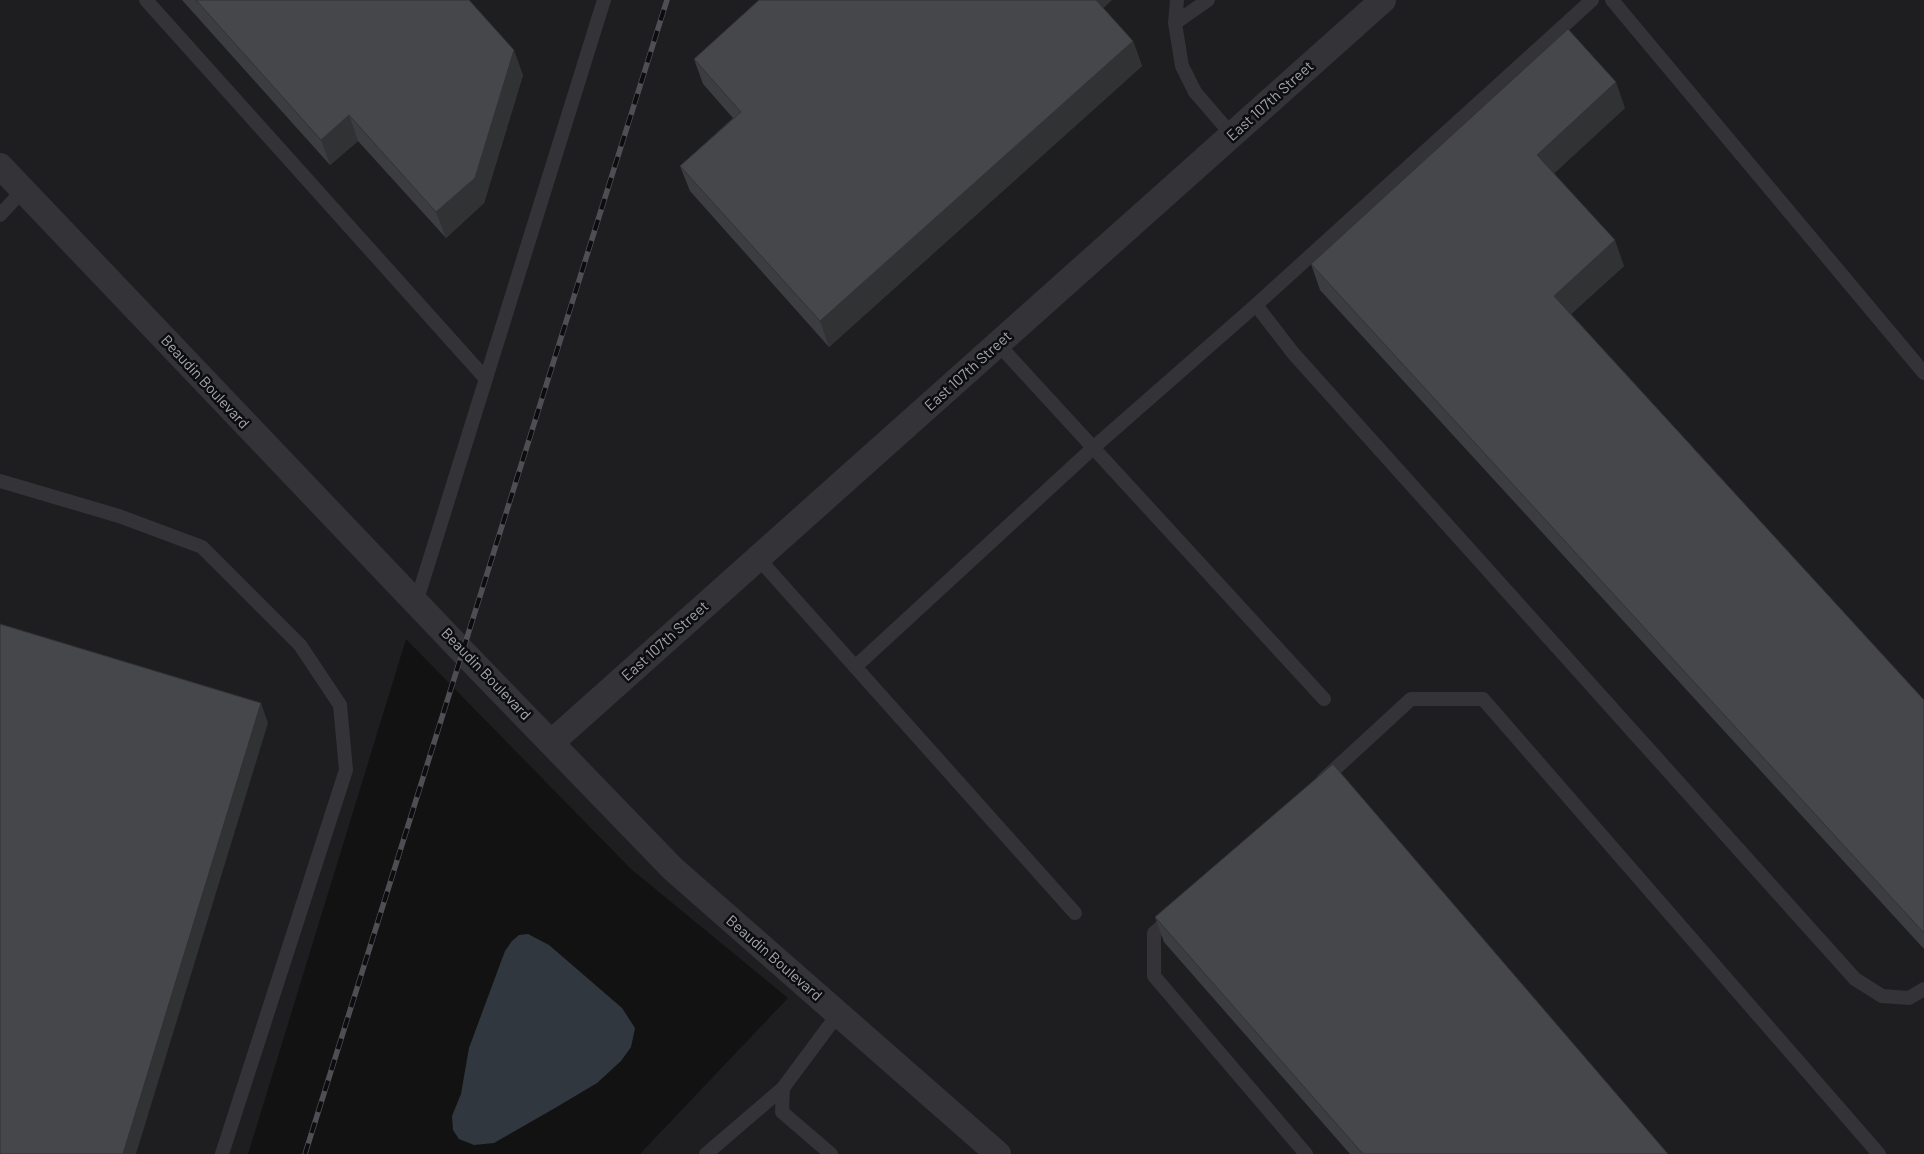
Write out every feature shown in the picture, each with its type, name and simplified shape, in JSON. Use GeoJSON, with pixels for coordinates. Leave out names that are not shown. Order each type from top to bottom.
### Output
{"type":"FeatureCollection","features":[{"type":"Feature","properties":{"kind":"street","name":"East 107th Street"},"geometry":{"type":"LineString","coordinates":[[552,742],[1383,0]]}},
{"type":"Feature","properties":{"kind":"street","name":"Beaudin Boulevard"},"geometry":{"type":"LineString","coordinates":[[0,166],[673,869],[998,1154]]}},
{"type":"Feature","properties":{"kind":"lane"},"geometry":{"type":"LineString","coordinates":[[146,0],[486,379]]}},
{"type":"Feature","properties":{"kind":"lane"},"geometry":{"type":"LineString","coordinates":[[416,602],[604,0]]}},
{"type":"Feature","properties":{"kind":"lane"},"geometry":{"type":"LineString","coordinates":[[1177,0],[1175,23],[1182,66],[1194,92],[1232,135]]}},
{"type":"Feature","properties":{"kind":"lane"},"geometry":{"type":"LineString","coordinates":[[1175,23],[1208,0]]}},
{"type":"Feature","properties":{"kind":"lane"},"geometry":{"type":"LineString","coordinates":[[855,667],[1093,448],[1256,305],[1592,0]]}},
{"type":"Feature","properties":{"kind":"lane"},"geometry":{"type":"LineString","coordinates":[[1612,0],[1924,373]]}},
{"type":"Feature","properties":{"kind":"lane"},"geometry":{"type":"LineString","coordinates":[[0,215],[24,190]]}},
{"type":"Feature","properties":{"kind":"lane"},"geometry":{"type":"LineString","coordinates":[[1256,305],[1293,353],[1855,979],[1882,996],[1909,998],[1924,989]]}},
{"type":"Feature","properties":{"kind":"lane"},"geometry":{"type":"LineString","coordinates":[[998,344],[1324,700]]}},
{"type":"Feature","properties":{"kind":"lane"},"geometry":{"type":"LineString","coordinates":[[0,481],[119,516],[202,547],[300,645],[340,704],[346,770],[222,1154]]}},
{"type":"Feature","properties":{"kind":"lane"},"geometry":{"type":"LineString","coordinates":[[758,558],[1075,913]]}},
{"type":"Feature","properties":{"kind":"lane"},"geometry":{"type":"LineString","coordinates":[[1316,786],[1411,700],[1483,699],[1878,1154]]}},
{"type":"Feature","properties":{"kind":"lane"},"geometry":{"type":"LineString","coordinates":[[1184,906],[1154,933],[1154,976],[1306,1154]]}},
{"type":"Feature","properties":{"kind":"lane"},"geometry":{"type":"LineString","coordinates":[[706,1154],[783,1088],[838,1014]]}},
{"type":"Feature","properties":{"kind":"lane"},"geometry":{"type":"LineString","coordinates":[[783,1088],[782,1112],[831,1154]]}},
{"type":"Feature","properties":{"kind":"shaded area"},"geometry":{"type":"Polygon","coordinates":[[[0,0],[1924,0],[1924,1154],[640,1154],[788,998],[631,869],[406,639],[248,1154],[0,1154],[0,0]]]}},
{"type":"Feature","properties":{"kind":"shaded area"},"geometry":{"type":"Polygon","coordinates":[[[528,934],[549,945],[622,1008],[635,1028],[631,1047],[621,1061],[597,1083],[494,1143],[474,1145],[459,1139],[453,1130],[452,1116],[461,1094],[469,1048],[505,951],[519,935],[528,934]]]}},
{"type":"Feature","properties":{"kind":"building"},"geometry":{"type":"Polygon","coordinates":[[[196,0],[469,0],[514,50],[475,178],[436,212],[349,115],[321,140],[196,0]]]}},
{"type":"Feature","properties":{"kind":"building"},"geometry":{"type":"Polygon","coordinates":[[[759,0],[1096,0],[1133,41],[820,321],[680,166],[741,112],[694,59],[759,0]]]}},
{"type":"Feature","properties":{"kind":"building"},"geometry":{"type":"Polygon","coordinates":[[[1568,29],[1616,82],[1537,155],[1615,240],[1554,296],[1924,700],[1924,933],[1311,264],[1568,29]]]}},
{"type":"Feature","properties":{"kind":"building"},"geometry":{"type":"Polygon","coordinates":[[[0,624],[261,703],[123,1154],[0,1154],[0,624]]]}},
{"type":"Feature","properties":{"kind":"building"},"geometry":{"type":"Polygon","coordinates":[[[1333,764],[1668,1154],[1363,1154],[1155,917],[1333,764]]]}},
{"type":"Feature","properties":{"kind":"railway"},"geometry":{"type":"LineString","coordinates":[[305,1154],[667,0]]}}]}
